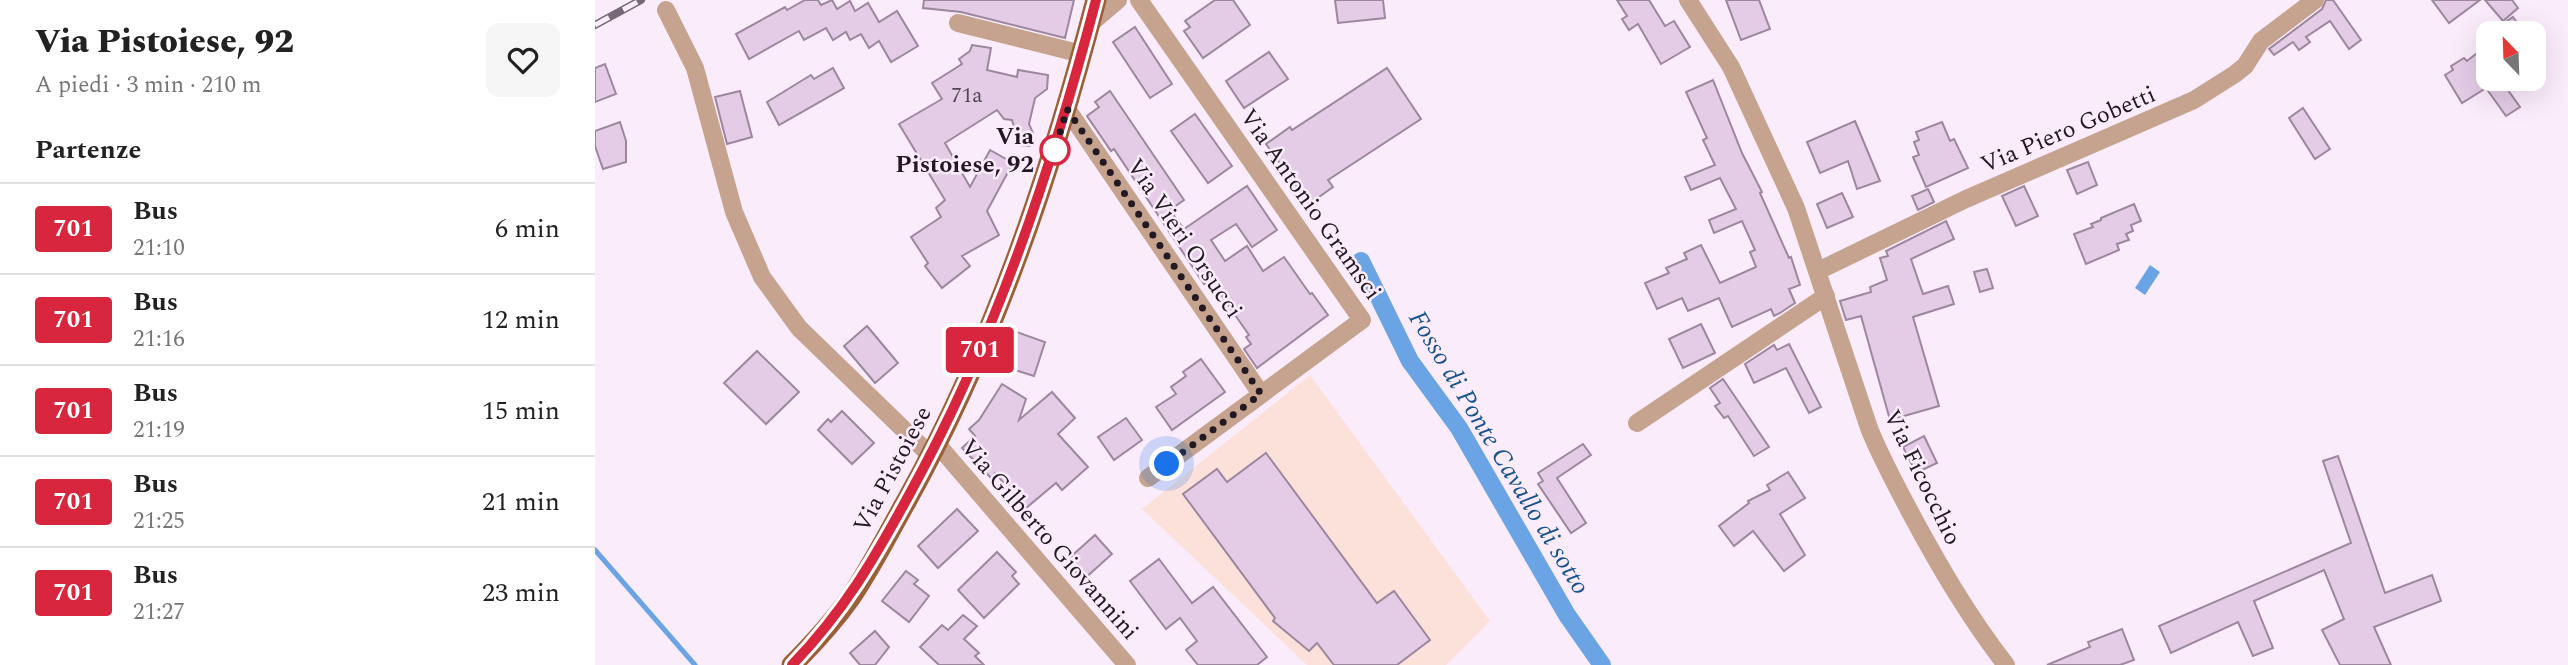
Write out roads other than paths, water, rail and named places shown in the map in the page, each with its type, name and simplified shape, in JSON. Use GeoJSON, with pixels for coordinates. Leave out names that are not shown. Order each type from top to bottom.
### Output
{"type":"FeatureCollection","features":[{"type":"Feature","properties":{"kind":"main road","name":"Via Pistoiese"},"geometry":{"type":"LineString","coordinates":[[792,665],[850,598],[934,450],[977,356],[1040,197],[1096,0]]}},
{"type":"Feature","properties":{"kind":"street"},"geometry":{"type":"LineString","coordinates":[[1090,24],[1118,0]]}},
{"type":"Feature","properties":{"kind":"street","name":"Via Antonio Gramsci"},"geometry":{"type":"LineString","coordinates":[[1139,0],[1363,320],[1148,478]]}},
{"type":"Feature","properties":{"kind":"street","name":"Via Ficocchio"},"geometry":{"type":"LineString","coordinates":[[1688,0],[1731,67],[1796,208],[1879,453],[1940,568],[1974,622],[2006,665]]}},
{"type":"Feature","properties":{"kind":"street","name":"Via Piero Gobetti"},"geometry":{"type":"LineString","coordinates":[[1818,271],[1966,199],[2194,100],[2245,66],[2261,41],[2315,0]]}},
{"type":"Feature","properties":{"kind":"street","name":"Via Gilberto Giovannini"},"geometry":{"type":"LineString","coordinates":[[666,10],[695,68],[734,212],[762,277],[799,328],[934,450],[1127,665]]}},
{"type":"Feature","properties":{"kind":"street"},"geometry":{"type":"LineString","coordinates":[[958,23],[1082,54]]}},
{"type":"Feature","properties":{"kind":"street","name":"Via Vieri Orsucci"},"geometry":{"type":"LineString","coordinates":[[1067,109],[1261,394]]}},
{"type":"Feature","properties":{"kind":"street"},"geometry":{"type":"LineString","coordinates":[[1637,423],[1826,296]]}},
{"type":"Feature","properties":{"kind":"water"},"geometry":{"type":"Polygon","coordinates":[[[2150,265],[2160,272],[2145,295],[2135,288],[2150,265]]]}},
{"type":"Feature","properties":{"kind":"waterway","name":"Fosso di Ponte Cavallo di sotto"},"geometry":{"type":"LineString","coordinates":[[1361,261],[1410,361],[1459,428],[1567,615],[1602,665]]}},
{"type":"Feature","properties":{"kind":"waterway"},"geometry":{"type":"LineString","coordinates":[[595,550],[695,665]]}},
{"type":"Feature","properties":{"kind":"railway"},"geometry":{"type":"LineString","coordinates":[[595,25],[641,0]]}},
{"type":"Feature","properties":{"kind":"place","name":"Via Pistoiese, 92"},"geometry":{"type":"Point","coordinates":[1055,150]}}]}
